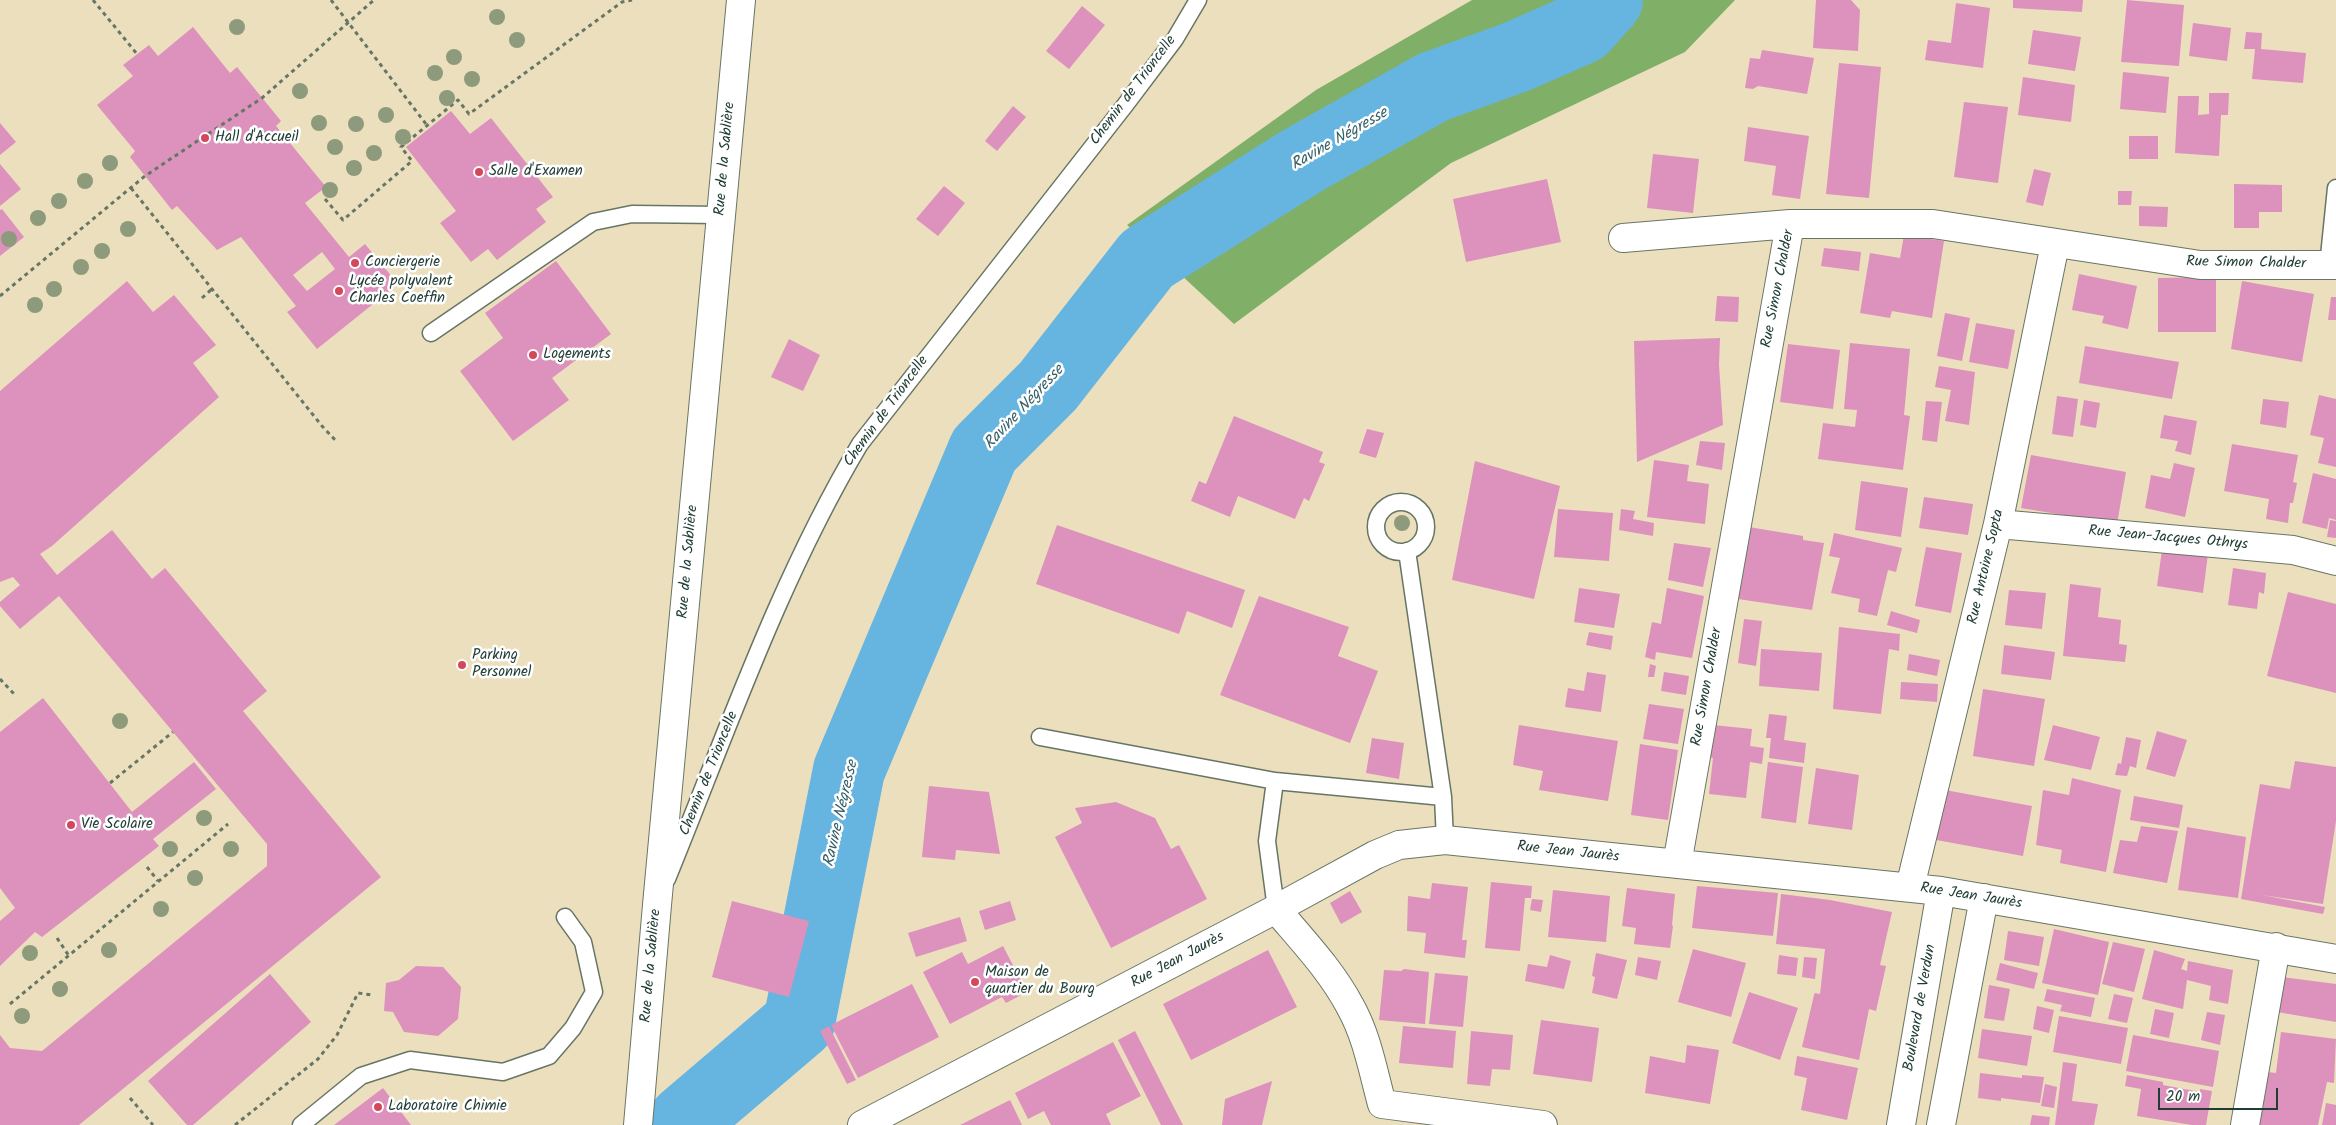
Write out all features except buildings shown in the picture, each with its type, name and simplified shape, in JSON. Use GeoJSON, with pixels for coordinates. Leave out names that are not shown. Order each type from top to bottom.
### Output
{"type":"FeatureCollection","features":[{"type":"Feature","properties":{"kind":"street","name":"Rue de la Sablière"},"geometry":{"type":"LineString","coordinates":[[638,1125],[741,0]]}},
{"type":"Feature","properties":{"kind":"street","name":"Rue Simon Chalder"},"geometry":{"type":"LineString","coordinates":[[1678,864],[1790,224],[1933,224],[2200,265],[2332,266]]}},
{"type":"Feature","properties":{"kind":"street"},"geometry":{"type":"LineString","coordinates":[[1623,238],[1790,224]]}},
{"type":"Feature","properties":{"kind":"street","name":"Rue Antoine Sopta"},"geometry":{"type":"LineString","coordinates":[[1910,887],[1998,524],[2055,244]]}},
{"type":"Feature","properties":{"kind":"street","name":"Rue Jean-Jacques Othrys"},"geometry":{"type":"LineString","coordinates":[[1998,524],[2293,550],[2336,561]]}},
{"type":"Feature","properties":{"kind":"street","name":"Rue Jean Jaurès"},"geometry":{"type":"LineString","coordinates":[[862,1125],[1276,909],[1340,873],[1399,845],[1446,840],[1910,887],[2336,958]]}},
{"type":"Feature","properties":{"kind":"street","name":"Boulevard de Verdun"},"geometry":{"type":"LineString","coordinates":[[1901,1125],[1941,891]]}},
{"type":"Feature","properties":{"kind":"street"},"geometry":{"type":"LineString","coordinates":[[1941,1125],[1984,898]]}},
{"type":"Feature","properties":{"kind":"street"},"geometry":{"type":"LineString","coordinates":[[1276,909],[1334,979],[1351,1007],[1364,1036],[1380,1115],[1543,1125]]}},
{"type":"Feature","properties":{"kind":"street"},"geometry":{"type":"LineString","coordinates":[[2245,1125],[2276,947]]}},
{"type":"Feature","properties":{"kind":"lane","name":"Chemin de Trioncelle"},"geometry":{"type":"LineString","coordinates":[[657,905],[791,574],[832,492],[856,452],[907,383],[1126,104],[1175,39],[1198,0]]}},
{"type":"Feature","properties":{"kind":"lane"},"geometry":{"type":"LineString","coordinates":[[2332,266],[2336,188]]}},
{"type":"Feature","properties":{"kind":"lane"},"geometry":{"type":"LineString","coordinates":[[431,333],[593,222],[632,214],[721,214]]}},
{"type":"Feature","properties":{"kind":"lane"},"geometry":{"type":"LineString","coordinates":[[1407,551],[1443,797],[1446,840]]}},
{"type":"Feature","properties":{"kind":"lane"},"geometry":{"type":"LineString","coordinates":[[1040,737],[1274,781],[1443,797]]}},
{"type":"Feature","properties":{"kind":"lane"},"geometry":{"type":"LineString","coordinates":[[1274,781],[1267,841],[1276,909]]}},
{"type":"Feature","properties":{"kind":"lane"},"geometry":{"type":"LineString","coordinates":[[301,1125],[361,1076],[410,1060],[503,1072],[550,1056],[573,1028],[594,992],[583,942],[565,917]]}},
{"type":"Feature","properties":{"kind":"path"},"geometry":{"type":"LineString","coordinates":[[93,0],[137,54]]}},
{"type":"Feature","properties":{"kind":"path"},"geometry":{"type":"LineString","coordinates":[[331,0],[426,124]]}},
{"type":"Feature","properties":{"kind":"path"},"geometry":{"type":"LineString","coordinates":[[0,296],[145,176],[262,98],[374,0]]}},
{"type":"Feature","properties":{"kind":"path"},"geometry":{"type":"LineString","coordinates":[[325,199],[343,220],[412,161],[401,147],[426,124],[458,100],[469,114],[622,2],[632,0]]}},
{"type":"Feature","properties":{"kind":"path"},"geometry":{"type":"LineString","coordinates":[[131,188],[214,288],[322,426],[337,442]]}},
{"type":"Feature","properties":{"kind":"path"},"geometry":{"type":"LineString","coordinates":[[202,298],[214,288]]}},
{"type":"Feature","properties":{"kind":"path"},"geometry":{"type":"LineString","coordinates":[[0,679],[15,695]]}},
{"type":"Feature","properties":{"kind":"path"},"geometry":{"type":"LineString","coordinates":[[110,783],[173,732]]}},
{"type":"Feature","properties":{"kind":"path"},"geometry":{"type":"LineString","coordinates":[[10,1004],[228,824]]}},
{"type":"Feature","properties":{"kind":"path"},"geometry":{"type":"LineString","coordinates":[[147,867],[158,881]]}},
{"type":"Feature","properties":{"kind":"path"},"geometry":{"type":"LineString","coordinates":[[57,938],[69,956]]}},
{"type":"Feature","properties":{"kind":"path"},"geometry":{"type":"LineString","coordinates":[[235,1125],[318,1059],[337,1035],[358,993],[372,995]]}},
{"type":"Feature","properties":{"kind":"path"},"geometry":{"type":"LineString","coordinates":[[130,1098],[153,1125]]}},
{"type":"Feature","properties":{"kind":"green space"},"geometry":{"type":"Polygon","coordinates":[[[1472,0],[1735,0],[1685,52],[1451,163],[1234,324],[1127,225],[1316,90],[1472,0]]]}},
{"type":"Feature","properties":{"kind":"waterway","name":"Ravine Négresse"},"geometry":{"type":"LineString","coordinates":[[684,1121],[799,1023],[849,770],[984,450],[1048,386],[1147,259],[1300,162],[1433,87],[1516,57],[1582,28],[1607,0]]}},
{"type":"Feature","properties":{"kind":"place","name":"Hall d'Accueil"},"geometry":{"type":"Point","coordinates":[205,138]}},
{"type":"Feature","properties":{"kind":"place","name":"Salle d'Examen"},"geometry":{"type":"Point","coordinates":[479,172]}},
{"type":"Feature","properties":{"kind":"place","name":"Conciergerie"},"geometry":{"type":"Point","coordinates":[355,263]}},
{"type":"Feature","properties":{"kind":"place","name":"Lycée polyvalent Charles Coeffin"},"geometry":{"type":"Point","coordinates":[339,291]}},
{"type":"Feature","properties":{"kind":"place","name":"Logements"},"geometry":{"type":"Point","coordinates":[533,355]}},
{"type":"Feature","properties":{"kind":"place","name":"Parking Personnel"},"geometry":{"type":"Point","coordinates":[462,665]}},
{"type":"Feature","properties":{"kind":"place","name":"Vie Scolaire"},"geometry":{"type":"Point","coordinates":[71,825]}},
{"type":"Feature","properties":{"kind":"place","name":"Maison de quartier du Bourg"},"geometry":{"type":"Point","coordinates":[975,982]}},
{"type":"Feature","properties":{"kind":"place","name":"Laboratoire Chimie"},"geometry":{"type":"Point","coordinates":[378,1107]}}]}
